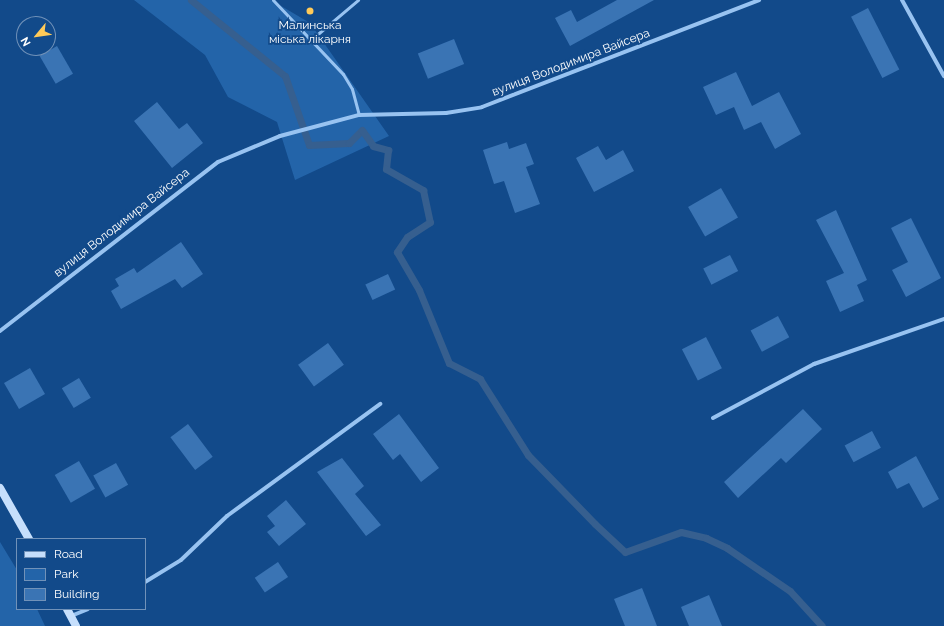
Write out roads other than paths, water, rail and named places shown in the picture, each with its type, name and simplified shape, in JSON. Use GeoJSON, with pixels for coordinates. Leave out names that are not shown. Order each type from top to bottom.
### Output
{"type":"FeatureCollection","features":[{"type":"Feature","properties":{"kind":"street","name":"вулиця Володимира Вайсера"},"geometry":{"type":"LineString","coordinates":[[0,331],[205,170],[263,142],[359,115],[446,113],[482,107],[759,0]]}},
{"type":"Feature","properties":{"kind":"street"},"geometry":{"type":"LineString","coordinates":[[902,0],[944,76]]}},
{"type":"Feature","properties":{"kind":"street"},"geometry":{"type":"LineString","coordinates":[[713,418],[814,364],[944,319]]}},
{"type":"Feature","properties":{"kind":"street"},"geometry":{"type":"LineString","coordinates":[[146,581],[178,562],[227,516],[380,404]]}},
{"type":"Feature","properties":{"kind":"street"},"geometry":{"type":"LineString","coordinates":[[0,488],[28,538]]}},
{"type":"Feature","properties":{"kind":"street"},"geometry":{"type":"LineString","coordinates":[[76,626],[69,613],[83,610]]}},
{"type":"Feature","properties":{"kind":"lane"},"geometry":{"type":"LineString","coordinates":[[273,0],[313,38],[349,83],[359,115]]}},
{"type":"Feature","properties":{"kind":"lane"},"geometry":{"type":"LineString","coordinates":[[313,38],[358,0]]}},
{"type":"Feature","properties":{"kind":"waterway"},"geometry":{"type":"LineString","coordinates":[[191,0],[285,76],[309,145],[349,143],[362,130],[373,146],[388,150],[386,169],[423,190],[430,222],[407,237],[397,252],[419,290],[449,363],[480,379],[528,455],[595,524],[625,552],[681,532],[706,538],[727,548],[790,591],[822,626]]}},
{"type":"Feature","properties":{"kind":"place","name":"Малинська міська лікарня"},"geometry":{"type":"Point","coordinates":[310,11]}}]}
